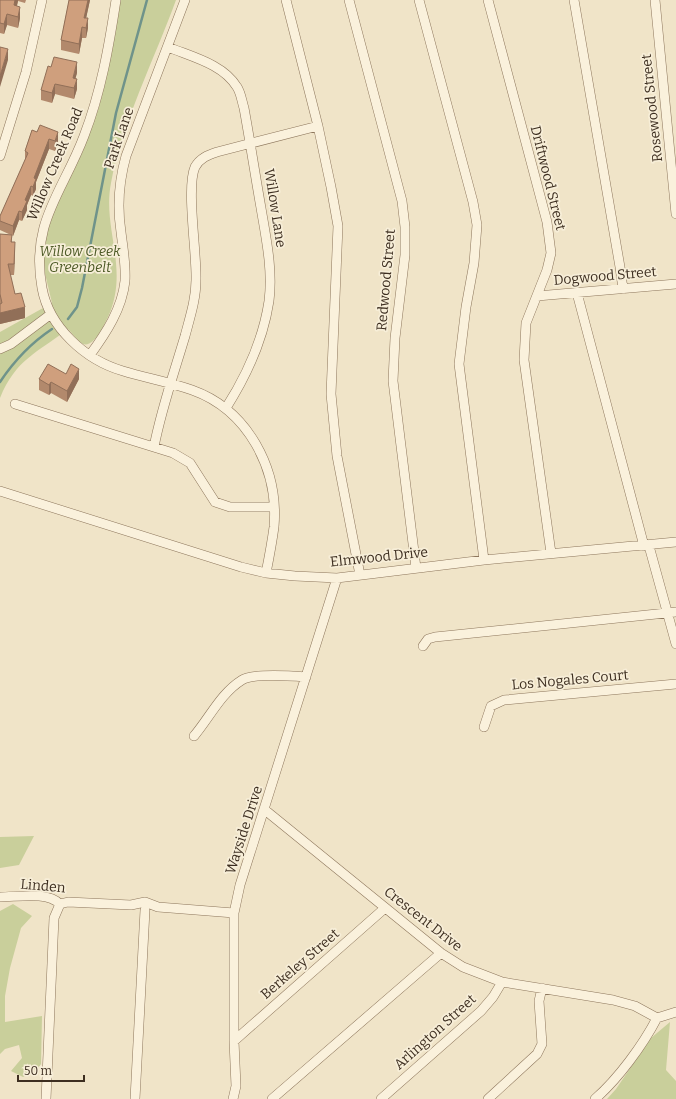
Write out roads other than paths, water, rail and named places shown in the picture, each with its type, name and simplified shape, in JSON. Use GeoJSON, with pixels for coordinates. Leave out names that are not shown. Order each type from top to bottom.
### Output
{"type":"FeatureCollection","features":[{"type":"Feature","properties":{"kind":"street"},"geometry":{"type":"LineString","coordinates":[[0,156],[26,72],[42,0]]}},
{"type":"Feature","properties":{"kind":"street","name":"Willow Creek Road"},"geometry":{"type":"LineString","coordinates":[[116,0],[110,43],[96,101],[84,136],[52,203],[43,227],[39,268],[42,290],[51,314],[66,335],[103,364],[122,371],[194,390],[226,408],[245,427],[258,445],[266,464],[274,508],[274,526],[266,573]]}},
{"type":"Feature","properties":{"kind":"street","name":"Park Lane"},"geometry":{"type":"LineString","coordinates":[[90,355],[106,334],[119,307],[125,282],[125,259],[120,232],[120,180],[134,133],[168,48],[185,0]]}},
{"type":"Feature","properties":{"kind":"street"},"geometry":{"type":"LineString","coordinates":[[286,0],[318,126],[338,226],[331,394],[336,456],[360,575]]}},
{"type":"Feature","properties":{"kind":"street","name":"Redwood Street"},"geometry":{"type":"LineString","coordinates":[[349,0],[402,201],[405,227],[405,255],[395,338],[393,381],[416,568]]}},
{"type":"Feature","properties":{"kind":"street"},"geometry":{"type":"LineString","coordinates":[[419,0],[473,202],[477,225],[474,263],[466,307],[459,364],[484,560]]}},
{"type":"Feature","properties":{"kind":"street","name":"Driftwood Street"},"geometry":{"type":"LineString","coordinates":[[488,0],[547,222],[550,253],[547,270],[526,323],[524,360],[551,553]]}},
{"type":"Feature","properties":{"kind":"street"},"geometry":{"type":"LineString","coordinates":[[574,0],[623,289]]}},
{"type":"Feature","properties":{"kind":"street","name":"Rosewood Street"},"geometry":{"type":"LineString","coordinates":[[655,0],[676,214]]}},
{"type":"Feature","properties":{"kind":"street","name":"Willow Lane"},"geometry":{"type":"LineString","coordinates":[[168,48],[213,66],[226,74],[238,88],[250,143],[269,254],[269,301],[255,355],[246,376],[226,408]]}},
{"type":"Feature","properties":{"kind":"street"},"geometry":{"type":"LineString","coordinates":[[154,447],[158,423],[172,383],[196,293],[197,256],[192,181],[196,167],[203,157],[250,143],[318,126]]}},
{"type":"Feature","properties":{"kind":"street","name":"Dogwood Street"},"geometry":{"type":"LineString","coordinates":[[537,296],[676,284]]}},
{"type":"Feature","properties":{"kind":"street"},"geometry":{"type":"LineString","coordinates":[[577,293],[646,546],[672,612],[676,644]]}},
{"type":"Feature","properties":{"kind":"street"},"geometry":{"type":"LineString","coordinates":[[0,348],[11,344],[51,314]]}},
{"type":"Feature","properties":{"kind":"street"},"geometry":{"type":"LineString","coordinates":[[15,404],[173,453],[190,463],[215,502],[230,506],[274,508]]}},
{"type":"Feature","properties":{"kind":"street","name":"Elmwood Drive"},"geometry":{"type":"LineString","coordinates":[[0,491],[241,567],[266,573],[294,576],[337,578],[484,560],[676,542]]}},
{"type":"Feature","properties":{"kind":"street","name":"Wayside Drive"},"geometry":{"type":"LineString","coordinates":[[233,1099],[236,1086],[234,1040],[234,913],[240,885],[265,810],[337,578]]}},
{"type":"Feature","properties":{"kind":"street"},"geometry":{"type":"LineString","coordinates":[[423,646],[428,639],[435,637],[672,612]]}},
{"type":"Feature","properties":{"kind":"street"},"geometry":{"type":"LineString","coordinates":[[194,736],[220,700],[243,679],[268,676],[306,677]]}},
{"type":"Feature","properties":{"kind":"street","name":"Los Nogales Court"},"geometry":{"type":"LineString","coordinates":[[484,727],[491,706],[504,700],[676,684]]}},
{"type":"Feature","properties":{"kind":"street","name":"Crescent Drive"},"geometry":{"type":"LineString","coordinates":[[265,810],[441,953],[463,966],[502,982],[613,1000],[635,1006],[657,1018]]}},
{"type":"Feature","properties":{"kind":"street","name":"Linden"},"geometry":{"type":"LineString","coordinates":[[0,898],[43,897],[55,899],[60,904],[68,902],[131,905],[146,902],[158,907]]}},
{"type":"Feature","properties":{"kind":"street"},"geometry":{"type":"LineString","coordinates":[[46,1099],[54,918],[60,904]]}},
{"type":"Feature","properties":{"kind":"street","name":"Linden"},"geometry":{"type":"LineString","coordinates":[[131,905],[145,910],[158,907],[234,913]]}},
{"type":"Feature","properties":{"kind":"street","name":"Berkeley Street"},"geometry":{"type":"LineString","coordinates":[[234,1040],[385,908]]}},
{"type":"Feature","properties":{"kind":"street"},"geometry":{"type":"LineString","coordinates":[[135,1099],[145,910]]}},
{"type":"Feature","properties":{"kind":"street"},"geometry":{"type":"LineString","coordinates":[[272,1099],[441,953]]}},
{"type":"Feature","properties":{"kind":"street","name":"Arlington Street"},"geometry":{"type":"LineString","coordinates":[[381,1099],[481,1011],[493,997],[502,982]]}},
{"type":"Feature","properties":{"kind":"street"},"geometry":{"type":"LineString","coordinates":[[488,1099],[537,1054],[542,1044],[539,1001],[542,988]]}},
{"type":"Feature","properties":{"kind":"street"},"geometry":{"type":"LineString","coordinates":[[595,1099],[629,1060],[648,1034],[657,1018],[676,1012]]}},
{"type":"Feature","properties":{"kind":"waterway"},"geometry":{"type":"LineString","coordinates":[[68,319],[77,307],[82,288],[116,113],[147,0]]}},
{"type":"Feature","properties":{"kind":"waterway"},"geometry":{"type":"LineString","coordinates":[[0,382],[23,353],[52,329]]}},
{"type":"Feature","properties":{"kind":"park label","name":"Willow Creek Greenbelt"},"geometry":{"type":"Point","coordinates":[80,260]}}]}
